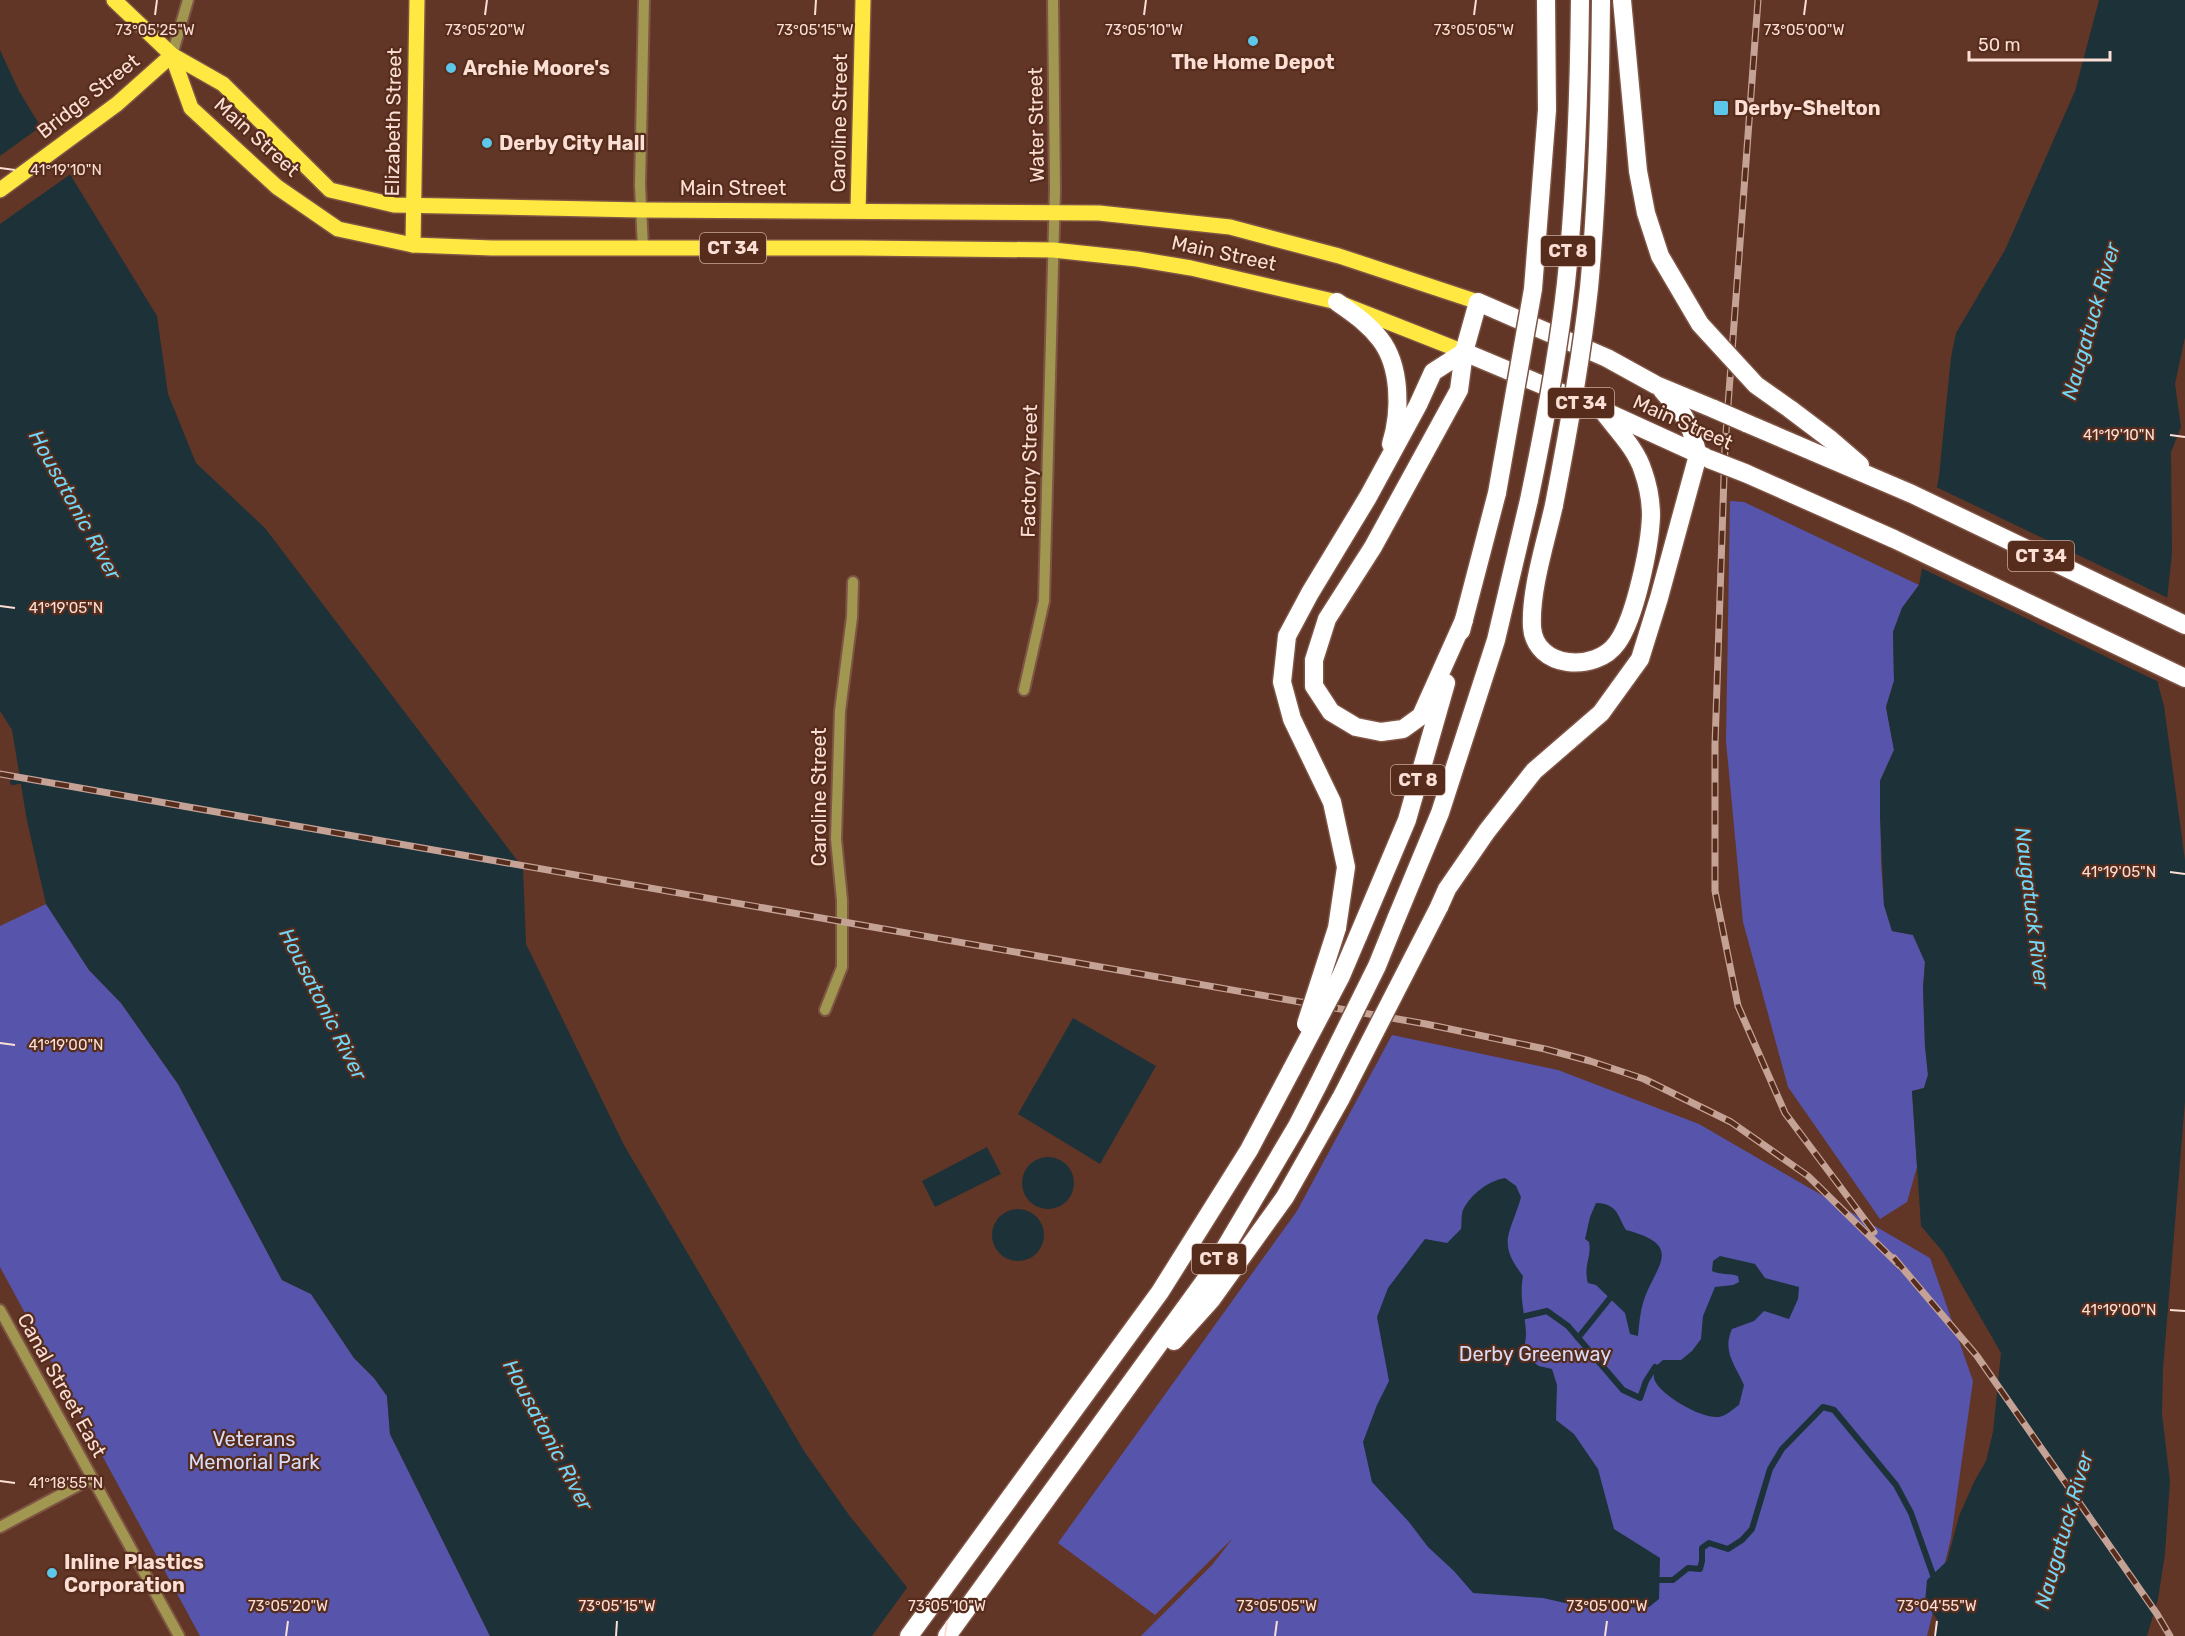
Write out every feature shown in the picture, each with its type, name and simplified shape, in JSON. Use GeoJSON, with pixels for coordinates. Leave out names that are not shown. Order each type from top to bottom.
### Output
{"type":"FeatureCollection","features":[{"type":"Feature","properties":{"kind":"highway","name":"CT 8"},"geometry":{"type":"LineString","coordinates":[[909,1636],[1160,1292],[1249,1150],[1341,976],[1407,820],[1464,620],[1497,493],[1533,289],[1547,110],[1546,0]]}},
{"type":"Feature","properties":{"kind":"highway","name":"CT 8"},"geometry":{"type":"LineString","coordinates":[[947,1636],[1209,1275],[1297,1126],[1318,1085],[1377,966],[1440,813],[1496,640],[1547,413],[1566,284],[1578,115],[1580,0]]}},
{"type":"Feature","properties":{"kind":"highway"},"geometry":{"type":"LineString","coordinates":[[1600,0],[1600,94],[1589,288],[1577,375],[1554,505],[1537,579],[1532,628],[1537,642],[1544,650],[1554,658],[1567,663],[1596,660],[1617,644],[1642,576],[1651,515],[1649,492],[1643,468],[1632,449],[1602,410]]}},
{"type":"Feature","properties":{"kind":"highway"},"geometry":{"type":"LineString","coordinates":[[1623,0],[1638,171],[1646,213],[1660,256],[1700,324],[1756,385],[1831,440],[1873,476]]}},
{"type":"Feature","properties":{"kind":"highway"},"geometry":{"type":"LineString","coordinates":[[1337,302],[1366,323],[1381,340],[1390,357],[1396,382],[1396,421],[1384,465]]}},
{"type":"Feature","properties":{"kind":"highway"},"geometry":{"type":"LineString","coordinates":[[1464,620],[1421,716],[1403,729],[1381,732],[1356,727],[1331,712],[1314,686],[1314,660],[1327,619],[1373,547],[1459,390],[1464,352],[1478,302]]}},
{"type":"Feature","properties":{"kind":"highway","name":"Main Street"},"geometry":{"type":"LineString","coordinates":[[1478,302],[1607,358],[1656,385],[1873,476],[2177,622]]}},
{"type":"Feature","properties":{"kind":"highway"},"geometry":{"type":"LineString","coordinates":[[1292,1069],[1337,928],[1346,867],[1332,802],[1292,719],[1282,682],[1287,636],[1418,405],[1433,372],[1464,352]]}},
{"type":"Feature","properties":{"kind":"highway","name":"Main Street"},"geometry":{"type":"LineString","coordinates":[[1464,352],[1602,410],[1703,457],[1745,473],[1907,545],[2185,678]]}},
{"type":"Feature","properties":{"kind":"highway"},"geometry":{"type":"LineString","coordinates":[[1104,1421],[1211,1300],[1285,1197],[1407,974],[1447,890],[1487,831],[1534,771],[1601,713],[1640,660],[1703,457],[1683,415],[1656,385]]}},
{"type":"Feature","properties":{"kind":"main road","name":"CT 34"},"geometry":{"type":"LineString","coordinates":[[114,0],[172,55]]}},
{"type":"Feature","properties":{"kind":"main road","name":"Elizabeth Street"},"geometry":{"type":"LineString","coordinates":[[413,245],[417,0]]}},
{"type":"Feature","properties":{"kind":"main road","name":"Caroline Street"},"geometry":{"type":"LineString","coordinates":[[858,211],[863,0]]}},
{"type":"Feature","properties":{"kind":"main road","name":"Bridge Street"},"geometry":{"type":"LineString","coordinates":[[0,189],[105,113],[172,55]]}},
{"type":"Feature","properties":{"kind":"main road","name":"Main Street"},"geometry":{"type":"LineString","coordinates":[[172,55],[223,84],[330,190],[394,205],[641,210],[1099,213],[1230,227],[1339,256],[1478,302]]}},
{"type":"Feature","properties":{"kind":"main road","name":"Main Street"},"geometry":{"type":"LineString","coordinates":[[172,55],[191,108],[277,187],[338,230],[413,245],[492,248],[1053,250],[1137,259],[1191,268],[1337,302],[1464,352]]}},
{"type":"Feature","properties":{"kind":"street"},"geometry":{"type":"LineString","coordinates":[[172,55],[188,0]]}},
{"type":"Feature","properties":{"kind":"street"},"geometry":{"type":"LineString","coordinates":[[643,248],[641,210],[644,0]]}},
{"type":"Feature","properties":{"kind":"street","name":"Water Street"},"geometry":{"type":"LineString","coordinates":[[1053,0],[1053,250]]}},
{"type":"Feature","properties":{"kind":"street","name":"Factory Street"},"geometry":{"type":"LineString","coordinates":[[1024,690],[1044,601],[1053,250]]}},
{"type":"Feature","properties":{"kind":"street","name":"Caroline Street"},"geometry":{"type":"LineString","coordinates":[[825,1010],[842,967],[842,900],[836,827],[840,711],[852,617],[853,582]]}},
{"type":"Feature","properties":{"kind":"street","name":"Canal Street East"},"geometry":{"type":"LineString","coordinates":[[0,1310],[179,1636]]}},
{"type":"Feature","properties":{"kind":"street"},"geometry":{"type":"LineString","coordinates":[[0,1527],[92,1478]]}},
{"type":"Feature","properties":{"kind":"green space"},"geometry":{"type":"Polygon","coordinates":[[[1730,501],[1744,502],[1919,585],[1902,608],[1893,632],[1894,681],[1886,707],[1894,750],[1880,781],[1881,864],[1884,905],[1892,931],[1913,935],[1925,962],[1923,988],[1928,1075],[1924,1088],[1912,1091],[1917,1167],[1907,1202],[1880,1219],[1788,1087],[1743,922],[1726,741],[1730,501]]]}},
{"type":"Feature","properties":{"kind":"green space","name":"Veterans Memorial Park"},"geometry":{"type":"Polygon","coordinates":[[[46,904],[89,970],[121,1003],[178,1084],[282,1280],[311,1294],[354,1358],[374,1378],[387,1396],[390,1434],[490,1636],[200,1636],[0,1267],[0,926],[46,904]]]}},
{"type":"Feature","properties":{"kind":"green space","name":"Derby Greenway"},"geometry":{"type":"Polygon","coordinates":[[[1392,1035],[1558,1070],[1699,1124],[1930,1258],[1973,1381],[1951,1538],[1927,1636],[1141,1636],[1212,1565],[1233,1538],[1155,1615],[1058,1543],[1297,1211],[1392,1035]]]}},
{"type":"Feature","properties":{"kind":"water","name":"Naugatuck River"},"geometry":{"type":"Polygon","coordinates":[[[2099,0],[2185,0],[2185,337],[2175,384],[2181,427],[2171,452],[2172,553],[2158,684],[2164,706],[2185,860],[2185,1101],[2163,1369],[2162,1414],[2170,1481],[2165,1554],[2158,1599],[2147,1636],[1933,1636],[1938,1621],[1925,1602],[1927,1580],[1947,1561],[1959,1516],[1986,1461],[1993,1432],[2001,1353],[1943,1252],[1921,1226],[1912,1091],[1924,1088],[1928,1075],[1923,988],[1925,962],[1913,935],[1892,931],[1884,905],[1880,781],[1894,750],[1886,707],[1894,681],[1893,632],[1902,608],[1919,585],[1939,476],[1951,357],[1956,333],[2005,250],[2075,91],[2099,0]]]}},
{"type":"Feature","properties":{"kind":"water","name":"Housatonic River"},"geometry":{"type":"Polygon","coordinates":[[[0,50],[19,91],[157,316],[168,394],[196,463],[265,528],[523,868],[526,944],[624,1145],[804,1451],[849,1515],[946,1636],[490,1636],[390,1434],[387,1396],[374,1378],[354,1358],[311,1294],[282,1280],[178,1084],[121,1003],[89,970],[46,904],[27,821],[12,730],[0,711],[0,50]]]}},
{"type":"Feature","properties":{"kind":"water"},"geometry":{"type":"Polygon","coordinates":[[[1073,1018],[1156,1066],[1100,1164],[1018,1114],[1073,1018]]]}},
{"type":"Feature","properties":{"kind":"water"},"geometry":{"type":"Polygon","coordinates":[[[987,1147],[1001,1174],[935,1207],[922,1181],[987,1147]]]}},
{"type":"Feature","properties":{"kind":"water"},"geometry":{"type":"Polygon","coordinates":[[[1043,1157],[1053,1157],[1062,1161],[1070,1169],[1074,1183],[1070,1197],[1062,1205],[1053,1209],[1043,1209],[1034,1205],[1026,1197],[1022,1188],[1022,1178],[1026,1169],[1034,1161],[1043,1157]]]}},
{"type":"Feature","properties":{"kind":"water"},"geometry":{"type":"Polygon","coordinates":[[[1505,1178],[1516,1186],[1521,1197],[1510,1229],[1508,1245],[1510,1254],[1523,1276],[1525,1357],[1539,1366],[1552,1369],[1557,1385],[1556,1420],[1574,1434],[1598,1469],[1614,1529],[1660,1558],[1659,1599],[1649,1607],[1587,1608],[1543,1598],[1473,1593],[1454,1571],[1428,1547],[1409,1522],[1372,1482],[1363,1442],[1389,1381],[1377,1317],[1388,1288],[1425,1239],[1447,1243],[1461,1229],[1463,1210],[1475,1194],[1486,1185],[1505,1178]]]}},
{"type":"Feature","properties":{"kind":"water"},"geometry":{"type":"Polygon","coordinates":[[[1596,1203],[1613,1208],[1626,1230],[1645,1236],[1656,1243],[1661,1250],[1662,1259],[1659,1268],[1642,1307],[1638,1336],[1630,1334],[1625,1313],[1596,1285],[1588,1283],[1586,1271],[1590,1247],[1589,1242],[1585,1239],[1596,1203]]]}},
{"type":"Feature","properties":{"kind":"water"},"geometry":{"type":"Polygon","coordinates":[[[1013,1209],[1023,1209],[1037,1216],[1044,1235],[1037,1254],[1023,1261],[1013,1261],[1003,1257],[996,1250],[992,1240],[992,1230],[996,1220],[1003,1213],[1013,1209]]]}},
{"type":"Feature","properties":{"kind":"water"},"geometry":{"type":"Polygon","coordinates":[[[1720,1256],[1755,1264],[1765,1278],[1799,1287],[1798,1299],[1789,1319],[1764,1311],[1754,1321],[1732,1329],[1728,1344],[1729,1351],[1744,1385],[1739,1405],[1727,1414],[1712,1417],[1674,1400],[1659,1387],[1654,1376],[1655,1367],[1663,1360],[1681,1360],[1701,1339],[1703,1316],[1715,1287],[1739,1282],[1738,1276],[1712,1271],[1713,1261],[1720,1256]]]}},
{"type":"Feature","properties":{"kind":"pier"},"geometry":{"type":"Polygon","coordinates":[[[43,125],[72,173],[0,224],[0,156],[43,125]]]}},
{"type":"Feature","properties":{"kind":"pier"},"geometry":{"type":"Polygon","coordinates":[[[1934,486],[2170,599],[2161,683],[1919,567],[1934,486]]]}},
{"type":"Feature","properties":{"kind":"pier"},"geometry":{"type":"Polygon","coordinates":[[[909,1585],[948,1634],[949,1636],[872,1636],[909,1585]]]}},
{"type":"Feature","properties":{"kind":"waterway"},"geometry":{"type":"LineString","coordinates":[[13,782],[27,779]]}},
{"type":"Feature","properties":{"kind":"waterway"},"geometry":{"type":"LineString","coordinates":[[1578,1338],[1610,1298]]}},
{"type":"Feature","properties":{"kind":"waterway"},"geometry":{"type":"LineString","coordinates":[[1517,1318],[1547,1311],[1568,1326],[1623,1390],[1640,1398],[1646,1381],[1655,1367]]}},
{"type":"Feature","properties":{"kind":"waterway"},"geometry":{"type":"LineString","coordinates":[[1652,1580],[1673,1580],[1688,1568],[1700,1569],[1702,1548],[1709,1543],[1728,1549],[1742,1540],[1752,1529],[1770,1469],[1782,1449],[1823,1407],[1834,1410],[1896,1485],[1911,1513],[1933,1575],[1938,1581]]}},
{"type":"Feature","properties":{"kind":"railway"},"geometry":{"type":"LineString","coordinates":[[1758,0],[1725,446],[1715,745],[1715,891],[1738,1006],[1785,1113],[1874,1232]]}},
{"type":"Feature","properties":{"kind":"railway"},"geometry":{"type":"LineString","coordinates":[[0,774],[1426,1024],[1545,1049],[1644,1079],[1731,1122],[1808,1176],[1899,1265]]}},
{"type":"Feature","properties":{"kind":"railway"},"geometry":{"type":"LineString","coordinates":[[1894,1258],[1977,1356],[2170,1636]]}},
{"type":"Feature","properties":{"kind":"place","name":"The Home Depot"},"geometry":{"type":"Point","coordinates":[1253,41]}},
{"type":"Feature","properties":{"kind":"place","name":"Archie Moore's"},"geometry":{"type":"Point","coordinates":[451,68]}},
{"type":"Feature","properties":{"kind":"place","name":"Derby-Shelton"},"geometry":{"type":"Point","coordinates":[1721,108]}},
{"type":"Feature","properties":{"kind":"place","name":"Derby City Hall"},"geometry":{"type":"Point","coordinates":[487,143]}},
{"type":"Feature","properties":{"kind":"place","name":"Inline Plastics Corporation"},"geometry":{"type":"Point","coordinates":[52,1573]}}]}
